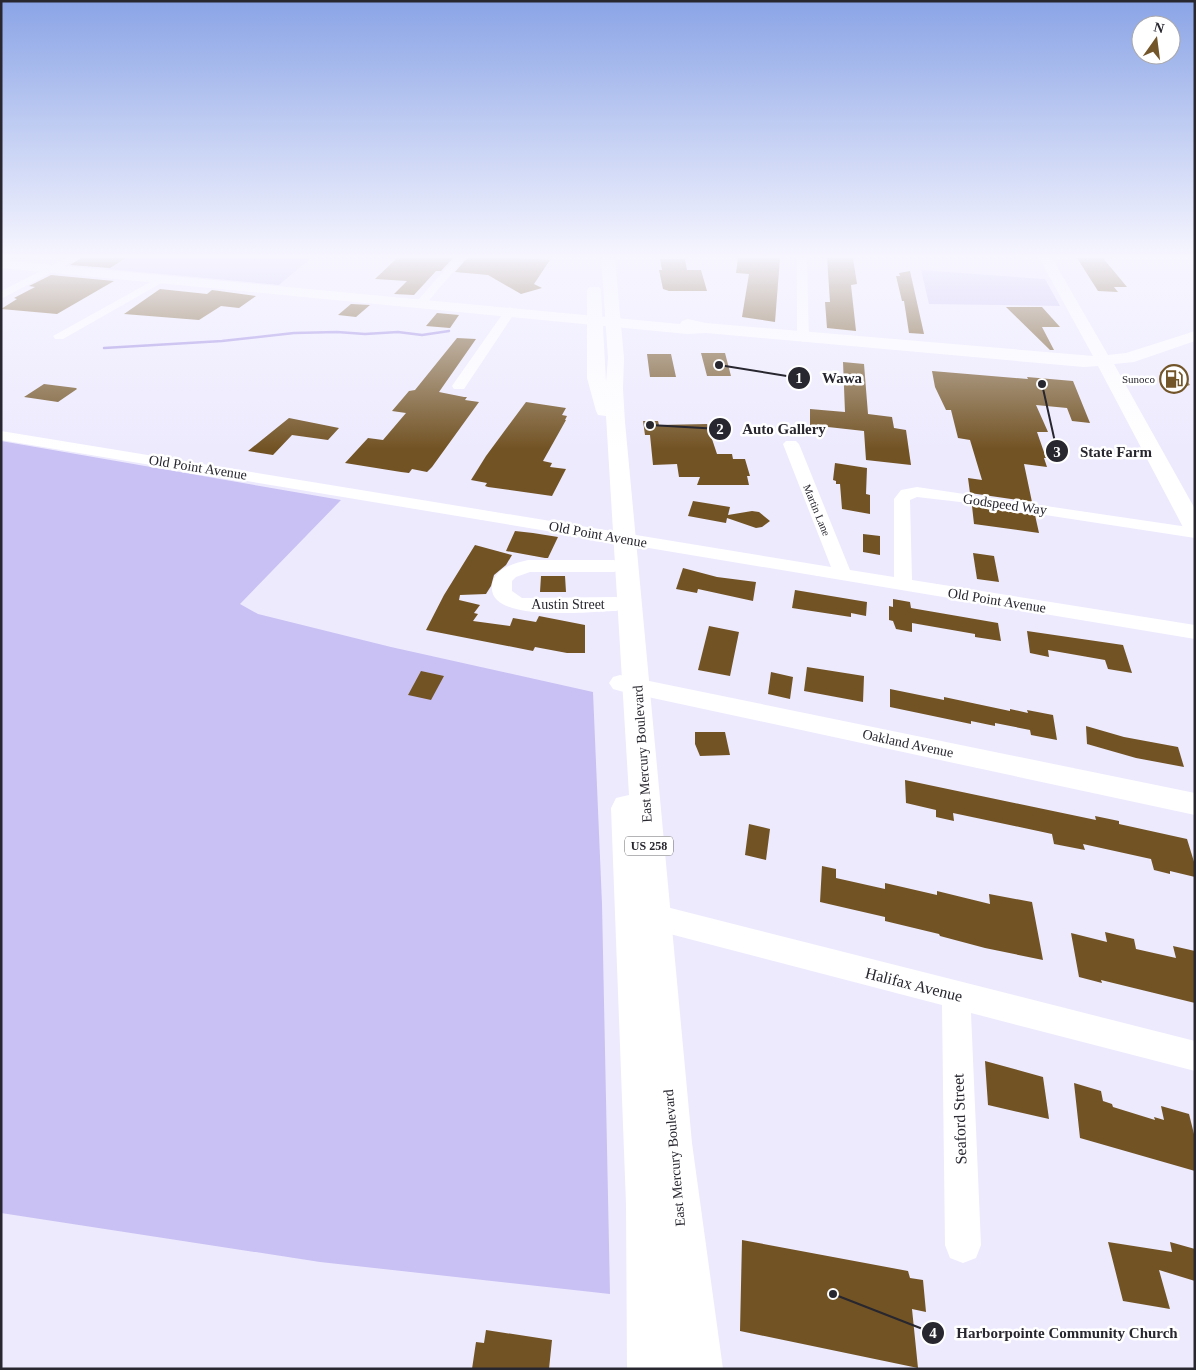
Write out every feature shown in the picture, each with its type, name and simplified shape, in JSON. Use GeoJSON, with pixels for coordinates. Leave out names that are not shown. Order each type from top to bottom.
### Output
{"type":"FeatureCollection","features":[{"type":"Feature","properties":{"kind":"main road","name":"East Mercury Boulevard"},"geometry":{"type":"LineString","coordinates":[[605,322],[616,358],[616,604],[629,684]]}},
{"type":"Feature","properties":{"kind":"main road"},"geometry":{"type":"LineString","coordinates":[[628,322],[687,329],[706,328],[1046,360],[1104,362],[1135,356],[1195,336]]}},
{"type":"Feature","properties":{"kind":"main road"},"geometry":{"type":"LineString","coordinates":[[1082,322],[1195,531]]}},
{"type":"Feature","properties":{"kind":"main road","name":"East Mercury Boulevard"},"geometry":{"type":"LineString","coordinates":[[617,547],[629,684],[644,914],[652,1369]]}},
{"type":"Feature","properties":{"kind":"main road","name":"East Mercury Boulevard"},"geometry":{"type":"LineString","coordinates":[[644,914],[698,1369]]}},
{"type":"Feature","properties":{"kind":"street"},"geometry":{"type":"LineString","coordinates":[[59,336],[84,322]]}},
{"type":"Feature","properties":{"kind":"street"},"geometry":{"type":"LineString","coordinates":[[459,386],[502,322]]}},
{"type":"Feature","properties":{"kind":"street"},"geometry":{"type":"LineString","coordinates":[[803,322],[803,338]]}},
{"type":"Feature","properties":{"kind":"street","name":"Old Point Avenue"},"geometry":{"type":"LineString","coordinates":[[1,435],[617,547],[843,575],[1195,632]]}},
{"type":"Feature","properties":{"kind":"street","name":"Martin Lane"},"geometry":{"type":"LineString","coordinates":[[792,444],[843,575]]}},
{"type":"Feature","properties":{"kind":"street","name":"Godspeed Way"},"geometry":{"type":"LineString","coordinates":[[903,585],[902,499],[907,493],[917,492],[960,497],[1195,531]]}},
{"type":"Feature","properties":{"kind":"street","name":"Austin Street"},"geometry":{"type":"LineString","coordinates":[[616,604],[534,606],[517,604],[504,595],[501,588],[503,579],[509,573],[528,566],[617,547]]}},
{"type":"Feature","properties":{"kind":"street","name":"Oakland Avenue"},"geometry":{"type":"LineString","coordinates":[[629,684],[1195,804]]}},
{"type":"Feature","properties":{"kind":"street","name":"Halifax Avenue"},"geometry":{"type":"LineString","coordinates":[[644,914],[1195,1056]]}},
{"type":"Feature","properties":{"kind":"street","name":"Seaford Street"},"geometry":{"type":"LineString","coordinates":[[956,994],[963,1245]]}},
{"type":"Feature","properties":{"kind":"shaded area"},"geometry":{"type":"Polygon","coordinates":[[[1,441],[341,500],[240,604],[258,614],[391,647],[593,692],[602,904],[610,1294],[320,1262],[1,1213],[1,441]]]}},
{"type":"Feature","properties":{"kind":"building"},"geometry":{"type":"Polygon","coordinates":[[[429,322],[454,322],[450,328],[426,326],[429,322]]]}},
{"type":"Feature","properties":{"kind":"building"},"geometry":{"type":"Polygon","coordinates":[[[827,322],[855,322],[856,331],[827,328],[827,322]]]}},
{"type":"Feature","properties":{"kind":"building"},"geometry":{"type":"Polygon","coordinates":[[[907,322],[921,322],[924,334],[909,333],[907,322]]]}},
{"type":"Feature","properties":{"kind":"building"},"geometry":{"type":"Polygon","coordinates":[[[1021,322],[1055,322],[1060,327],[1042,327],[1054,350],[1050,350],[1021,322]]]}},
{"type":"Feature","properties":{"kind":"building"},"geometry":{"type":"Polygon","coordinates":[[[457,338],[476,339],[439,392],[467,397],[465,400],[479,402],[432,467],[427,472],[412,469],[409,473],[345,463],[368,438],[383,440],[406,413],[392,411],[409,391],[415,390],[457,338]]]}},
{"type":"Feature","properties":{"kind":"building"},"geometry":{"type":"Polygon","coordinates":[[[701,353],[725,353],[731,376],[707,376],[701,353]]]}},
{"type":"Feature","properties":{"kind":"building"},"geometry":{"type":"Polygon","coordinates":[[[647,354],[671,354],[676,377],[650,377],[647,354]]]}},
{"type":"Feature","properties":{"kind":"building"},"geometry":{"type":"Polygon","coordinates":[[[843,362],[864,364],[868,414],[892,417],[894,428],[906,430],[911,465],[866,460],[864,431],[810,425],[810,409],[845,412],[843,362]]]}},
{"type":"Feature","properties":{"kind":"building","name":"Sunoco"},"geometry":{"type":"Polygon","coordinates":[[[1177,367],[1190,385],[1172,391],[1160,372],[1177,367]]]}},
{"type":"Feature","properties":{"kind":"building"},"geometry":{"type":"Polygon","coordinates":[[[932,371],[1073,381],[1090,423],[1072,421],[1067,408],[1036,405],[1048,432],[1037,432],[1046,458],[1044,458],[1047,467],[1024,464],[1032,502],[970,493],[968,478],[982,480],[970,440],[958,438],[951,410],[946,410],[935,387],[932,371]]]}},
{"type":"Feature","properties":{"kind":"building"},"geometry":{"type":"Polygon","coordinates":[[[44,384],[77,389],[58,402],[24,397],[44,384]]]}},
{"type":"Feature","properties":{"kind":"building"},"geometry":{"type":"Polygon","coordinates":[[[526,402],[566,408],[562,415],[567,416],[566,420],[543,461],[552,463],[550,467],[566,469],[552,496],[488,487],[485,486],[487,483],[471,480],[486,456],[526,402]]]}},
{"type":"Feature","properties":{"kind":"building"},"geometry":{"type":"Polygon","coordinates":[[[289,418],[339,428],[328,440],[292,435],[273,455],[248,451],[289,418]]]}},
{"type":"Feature","properties":{"kind":"building"},"geometry":{"type":"Polygon","coordinates":[[[643,421],[658,421],[659,425],[707,424],[717,454],[732,454],[733,459],[745,459],[750,476],[747,476],[749,485],[697,485],[700,477],[679,477],[677,464],[653,465],[650,435],[645,435],[643,421]]]}},
{"type":"Feature","properties":{"kind":"building"},"geometry":{"type":"Polygon","coordinates":[[[835,463],[867,468],[866,494],[870,495],[870,514],[842,509],[840,484],[836,484],[836,481],[833,480],[835,463]]]}},
{"type":"Feature","properties":{"kind":"building"},"geometry":{"type":"Polygon","coordinates":[[[693,501],[730,507],[728,515],[752,511],[759,512],[770,521],[762,527],[756,528],[727,518],[726,523],[688,516],[693,501]]]}},
{"type":"Feature","properties":{"kind":"building"},"geometry":{"type":"Polygon","coordinates":[[[972,506],[1035,515],[1039,533],[974,524],[972,506]]]}},
{"type":"Feature","properties":{"kind":"building"},"geometry":{"type":"Polygon","coordinates":[[[515,531],[558,537],[548,558],[545,558],[506,551],[515,531]]]}},
{"type":"Feature","properties":{"kind":"building"},"geometry":{"type":"Polygon","coordinates":[[[863,534],[880,536],[880,555],[863,552],[863,534]]]}},
{"type":"Feature","properties":{"kind":"building"},"geometry":{"type":"Polygon","coordinates":[[[475,545],[512,555],[506,565],[494,575],[491,586],[486,594],[460,595],[459,600],[480,605],[474,613],[478,614],[473,621],[510,626],[513,618],[536,622],[539,616],[585,625],[585,653],[567,653],[535,647],[533,651],[426,630],[444,595],[475,545]]]}},
{"type":"Feature","properties":{"kind":"building"},"geometry":{"type":"Polygon","coordinates":[[[973,553],[994,556],[999,582],[977,579],[973,553]]]}},
{"type":"Feature","properties":{"kind":"building"},"geometry":{"type":"Polygon","coordinates":[[[683,568],[717,577],[756,582],[753,601],[698,589],[697,593],[676,589],[683,568]]]}},
{"type":"Feature","properties":{"kind":"building"},"geometry":{"type":"Polygon","coordinates":[[[541,576],[565,576],[566,592],[540,592],[541,576]]]}},
{"type":"Feature","properties":{"kind":"building"},"geometry":{"type":"Polygon","coordinates":[[[795,590],[867,602],[866,616],[851,613],[851,617],[792,608],[795,590]]]}},
{"type":"Feature","properties":{"kind":"building"},"geometry":{"type":"Polygon","coordinates":[[[893,599],[910,602],[911,608],[998,623],[1001,641],[975,637],[975,634],[912,623],[912,632],[896,629],[893,621],[889,620],[889,606],[893,607],[893,599]]]}},
{"type":"Feature","properties":{"kind":"building"},"geometry":{"type":"Polygon","coordinates":[[[709,626],[739,632],[730,676],[698,670],[709,626]]]}},
{"type":"Feature","properties":{"kind":"building"},"geometry":{"type":"Polygon","coordinates":[[[1027,631],[1123,645],[1132,673],[1108,669],[1105,660],[1048,650],[1049,657],[1030,653],[1027,631]]]}},
{"type":"Feature","properties":{"kind":"building"},"geometry":{"type":"Polygon","coordinates":[[[807,667],[864,676],[863,702],[804,691],[807,667]]]}},
{"type":"Feature","properties":{"kind":"building"},"geometry":{"type":"Polygon","coordinates":[[[421,671],[444,676],[431,700],[408,695],[421,671]]]}},
{"type":"Feature","properties":{"kind":"building"},"geometry":{"type":"Polygon","coordinates":[[[771,672],[793,677],[790,699],[768,694],[771,672]]]}},
{"type":"Feature","properties":{"kind":"building"},"geometry":{"type":"Polygon","coordinates":[[[890,689],[944,700],[944,697],[1010,711],[1010,709],[1028,713],[1027,710],[1053,715],[1057,740],[1031,735],[1030,730],[995,723],[995,726],[971,721],[971,724],[890,707],[890,689]]]}},
{"type":"Feature","properties":{"kind":"building"},"geometry":{"type":"Polygon","coordinates":[[[1086,726],[1124,737],[1178,747],[1184,767],[1136,758],[1087,744],[1086,726]]]}},
{"type":"Feature","properties":{"kind":"building"},"geometry":{"type":"Polygon","coordinates":[[[695,732],[725,732],[730,755],[700,756],[695,744],[695,732]]]}},
{"type":"Feature","properties":{"kind":"building"},"geometry":{"type":"Polygon","coordinates":[[[905,780],[1096,820],[1095,816],[1119,821],[1119,824],[1187,839],[1195,865],[1195,877],[1170,871],[1170,874],[1154,870],[1151,859],[1083,844],[1085,850],[1054,844],[1052,834],[953,813],[954,821],[936,817],[936,810],[906,803],[905,780]]]}},
{"type":"Feature","properties":{"kind":"building"},"geometry":{"type":"Polygon","coordinates":[[[749,824],[770,829],[766,860],[745,855],[749,824]]]}},
{"type":"Feature","properties":{"kind":"building"},"geometry":{"type":"Polygon","coordinates":[[[822,866],[836,869],[836,878],[885,889],[885,883],[937,895],[937,891],[990,904],[989,894],[1032,902],[1043,960],[985,948],[940,936],[939,934],[885,921],[885,917],[820,902],[822,866]]]}},
{"type":"Feature","properties":{"kind":"building"},"geometry":{"type":"Polygon","coordinates":[[[1105,932],[1134,939],[1136,949],[1176,958],[1173,946],[1195,951],[1195,1003],[1101,980],[1102,983],[1079,977],[1071,933],[1107,942],[1105,932]]]}},
{"type":"Feature","properties":{"kind":"building"},"geometry":{"type":"Polygon","coordinates":[[[985,1061],[1043,1077],[1049,1119],[988,1105],[985,1061]]]}},
{"type":"Feature","properties":{"kind":"building"},"geometry":{"type":"Polygon","coordinates":[[[1074,1083],[1101,1091],[1103,1101],[1112,1104],[1113,1107],[1155,1120],[1154,1117],[1164,1120],[1161,1106],[1189,1114],[1195,1138],[1195,1171],[1080,1138],[1074,1083]]]}},
{"type":"Feature","properties":{"kind":"building"},"geometry":{"type":"Polygon","coordinates":[[[742,1240],[908,1271],[910,1278],[923,1280],[926,1312],[912,1309],[918,1368],[740,1331],[742,1240]]]}},
{"type":"Feature","properties":{"kind":"building"},"geometry":{"type":"Polygon","coordinates":[[[1108,1242],[1172,1252],[1170,1242],[1195,1249],[1195,1281],[1159,1270],[1170,1309],[1123,1301],[1108,1242]]]}},
{"type":"Feature","properties":{"kind":"building"},"geometry":{"type":"Polygon","coordinates":[[[486,1330],[552,1340],[549,1369],[472,1369],[476,1342],[484,1343],[486,1330]]]}},
{"type":"Feature","properties":{"kind":"waterway"},"geometry":{"type":"LineString","coordinates":[[104,348],[222,341],[294,333],[337,332],[365,334],[398,332],[422,335],[449,331]]}},
{"type":"Feature","properties":{"kind":"place","name":"Wawa"},"geometry":{"type":"Point","coordinates":[719,365]}},
{"type":"Feature","properties":{"kind":"place","name":"Sunoco"},"geometry":{"type":"Point","coordinates":[1174,379]}},
{"type":"Feature","properties":{"kind":"place","name":"State Farm"},"geometry":{"type":"Point","coordinates":[1042,384]}},
{"type":"Feature","properties":{"kind":"place","name":"Auto Gallery"},"geometry":{"type":"Point","coordinates":[650,425]}},
{"type":"Feature","properties":{"kind":"place","name":"Harborpointe Community Church"},"geometry":{"type":"Point","coordinates":[833,1294]}}]}
